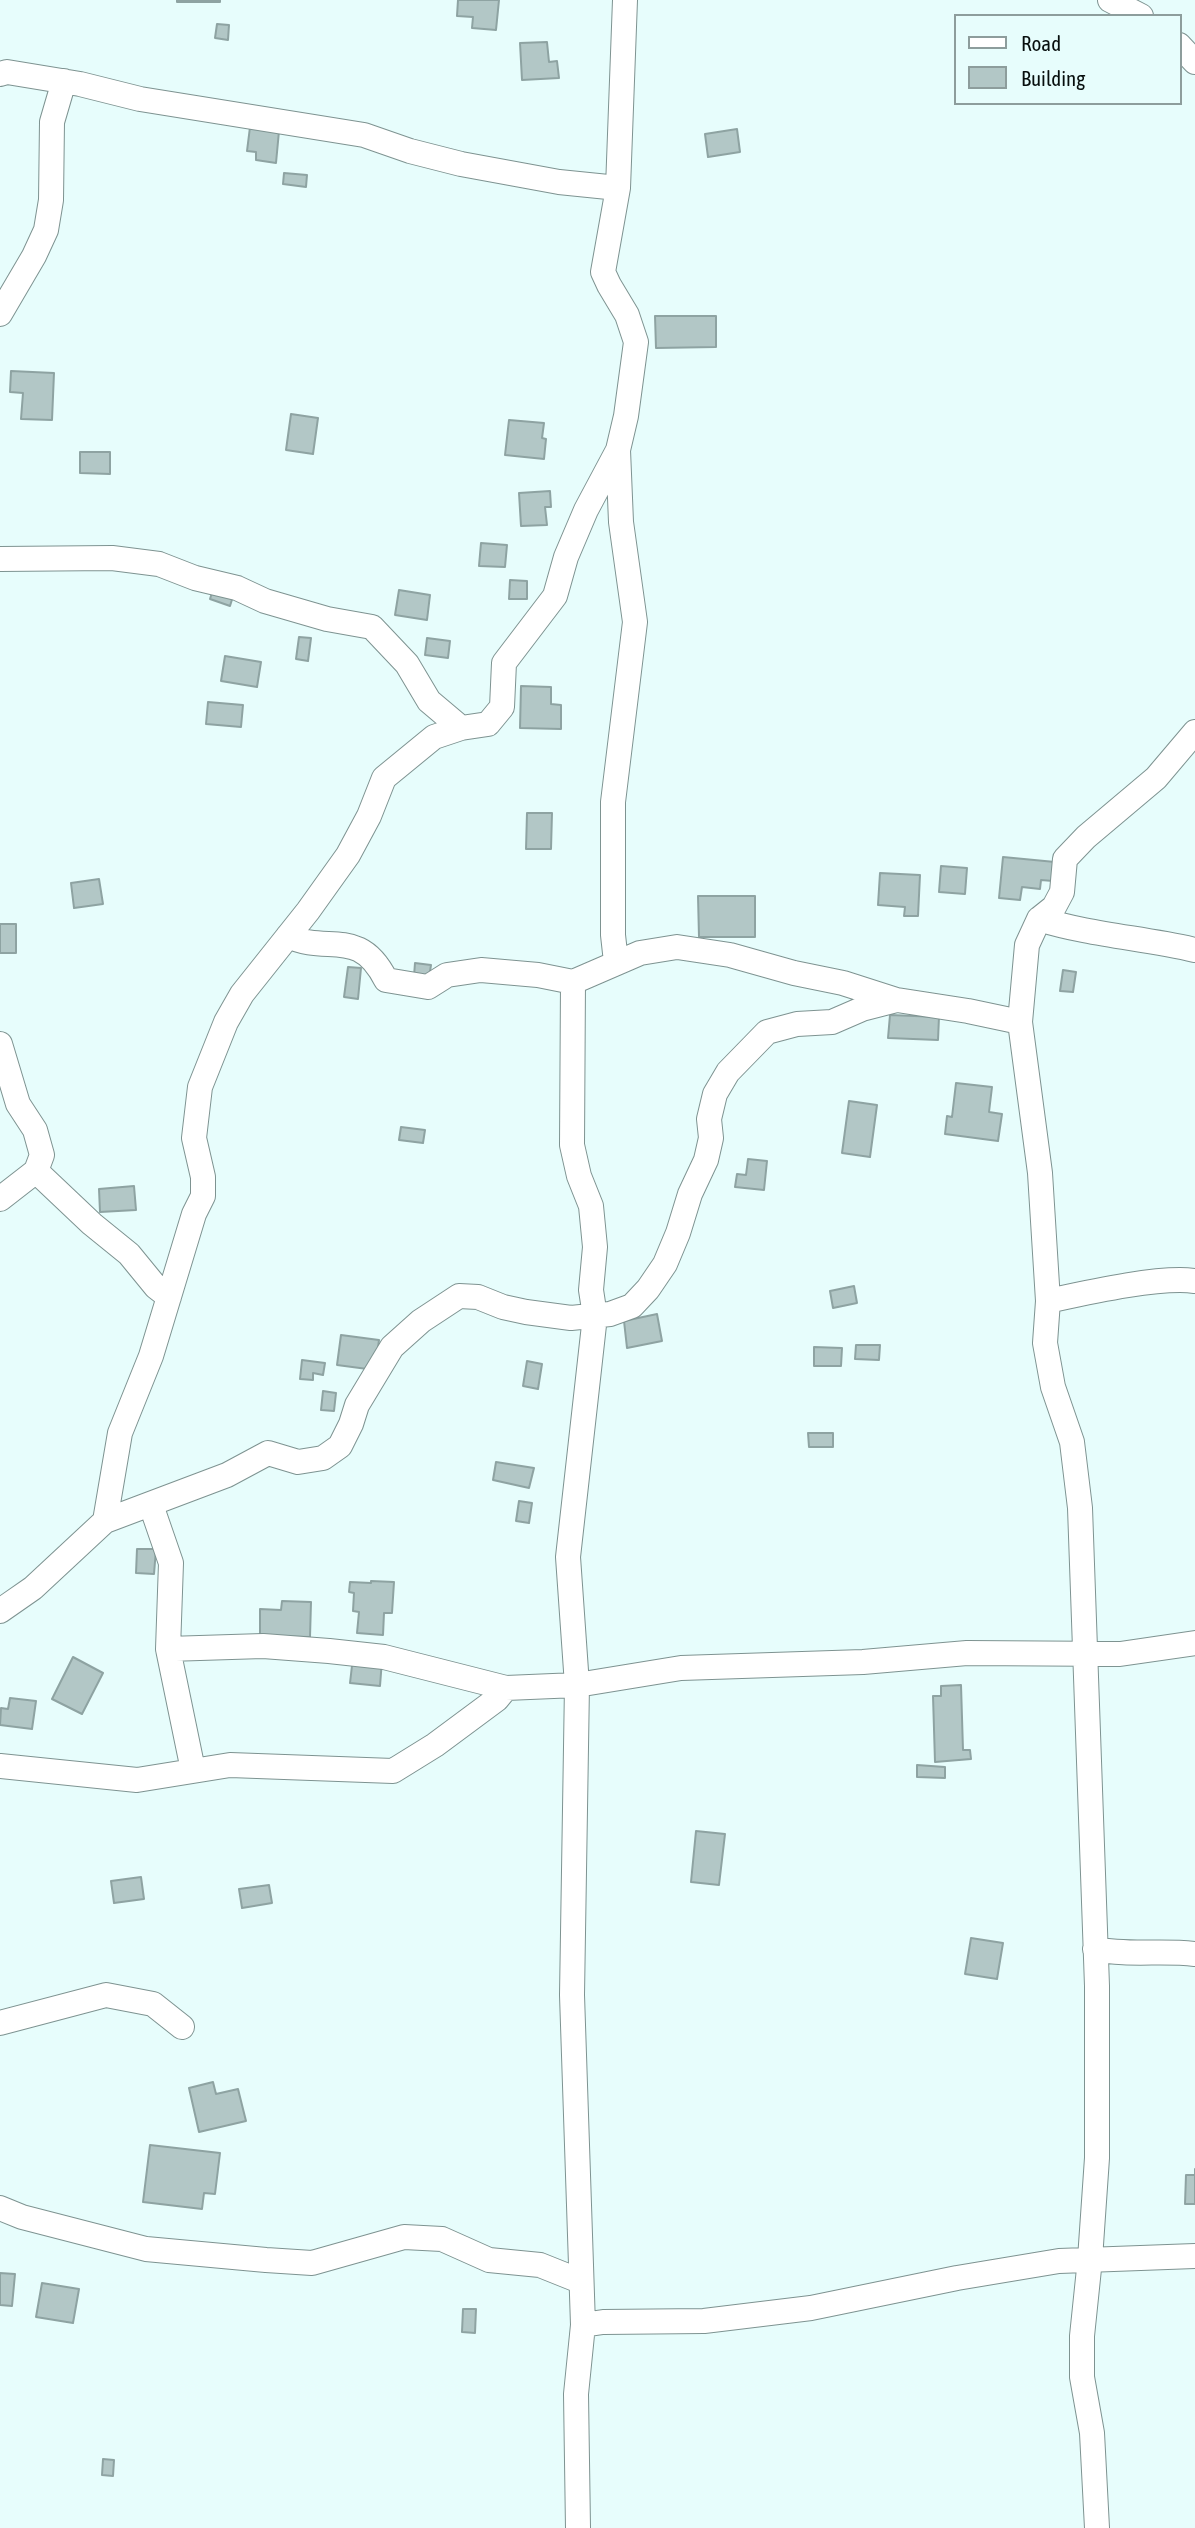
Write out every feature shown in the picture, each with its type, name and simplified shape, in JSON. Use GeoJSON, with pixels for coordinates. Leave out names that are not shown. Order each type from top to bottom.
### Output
{"type":"FeatureCollection","features":[{"type":"Feature","properties":{"kind":"street"},"geometry":{"type":"LineString","coordinates":[[616,962],[613,935],[613,802],[635,622],[621,522],[618,450],[636,342],[627,315],[603,271],[618,188],[625,0]]}},
{"type":"Feature","properties":{"kind":"street"},"geometry":{"type":"LineString","coordinates":[[1110,0],[1137,14]]}},
{"type":"Feature","properties":{"kind":"street"},"geometry":{"type":"LineString","coordinates":[[1181,47],[1195,62]]}},
{"type":"Feature","properties":{"kind":"street"},"geometry":{"type":"LineString","coordinates":[[0,74],[7,72],[64,81],[140,99],[364,135],[410,151],[461,164],[618,188]]}},
{"type":"Feature","properties":{"kind":"street"},"geometry":{"type":"LineString","coordinates":[[0,314],[46,230],[51,200],[52,122],[64,81]]}},
{"type":"Feature","properties":{"kind":"street"},"geometry":{"type":"LineString","coordinates":[[105,1521],[120,1433],[151,1356],[194,1214],[203,1196],[204,1177],[194,1138],[200,1087],[226,1022],[242,994],[348,855],[369,816],[384,778],[434,737],[461,728],[488,724],[502,707],[504,663],[555,596],[566,558],[586,510],[618,450]]}},
{"type":"Feature","properties":{"kind":"street"},"geometry":{"type":"LineString","coordinates":[[0,559],[112,558],[159,564],[195,578],[237,588],[265,601],[327,619],[372,627],[407,664],[429,701],[461,728]]}},
{"type":"Feature","properties":{"kind":"street"},"geometry":{"type":"LineString","coordinates":[[1097,2528],[1092,2433],[1082,2376],[1082,2336],[1097,2158],[1097,1986],[1080,1508],[1072,1442],[1053,1387],[1045,1343],[1048,1301],[1040,1173],[1020,1022],[1027,945],[1039,919],[1054,906],[1062,892],[1065,859],[1086,837],[1156,778],[1195,732]]}},
{"type":"Feature","properties":{"kind":"street"},"geometry":{"type":"LineString","coordinates":[[1039,919],[1195,950]]}},
{"type":"Feature","properties":{"kind":"street"},"geometry":{"type":"LineString","coordinates":[[288,936],[297,941],[346,944],[377,962],[386,981],[428,987],[447,975],[481,970],[538,975],[573,982],[640,953],[677,947],[730,955],[843,983],[897,1000],[1020,1022]]}},
{"type":"Feature","properties":{"kind":"street"},"geometry":{"type":"LineString","coordinates":[[573,982],[572,1146],[579,1176],[591,1206],[595,1247],[591,1290],[595,1316],[568,1556],[577,1685],[572,1995],[583,2325],[576,2394],[578,2528]]}},
{"type":"Feature","properties":{"kind":"street"},"geometry":{"type":"LineString","coordinates":[[0,1611],[33,1588],[105,1521],[227,1475],[268,1454],[298,1462],[323,1458],[340,1446],[357,1405],[391,1347],[421,1321],[459,1296],[478,1297],[503,1307],[546,1316],[571,1318],[610,1314],[632,1306],[648,1289],[664,1264],[678,1233],[706,1160],[711,1138],[709,1119],[715,1094],[728,1072],[767,1032],[797,1024],[832,1022],[862,1009],[897,1000]]}},
{"type":"Feature","properties":{"kind":"street"},"geometry":{"type":"LineString","coordinates":[[0,1044],[18,1104],[35,1130],[42,1155],[36,1171],[0,1199]]}},
{"type":"Feature","properties":{"kind":"street"},"geometry":{"type":"LineString","coordinates":[[36,1171],[92,1224],[129,1254],[156,1287],[169,1297]]}},
{"type":"Feature","properties":{"kind":"street"},"geometry":{"type":"LineString","coordinates":[[1048,1301],[1128,1286],[1183,1279],[1195,1281]]}},
{"type":"Feature","properties":{"kind":"street"},"geometry":{"type":"LineString","coordinates":[[151,1505],[171,1563],[168,1649],[192,1770]]}},
{"type":"Feature","properties":{"kind":"street"},"geometry":{"type":"LineString","coordinates":[[168,1649],[263,1646],[384,1657],[506,1688],[577,1685],[681,1668],[863,1662],[967,1653],[1120,1654],[1195,1643]]}},
{"type":"Feature","properties":{"kind":"street"},"geometry":{"type":"LineString","coordinates":[[0,1766],[137,1780],[230,1765],[393,1771],[435,1745],[497,1699],[506,1688]]}},
{"type":"Feature","properties":{"kind":"street"},"geometry":{"type":"LineString","coordinates":[[1095,1949],[1116,1953],[1195,1954]]}},
{"type":"Feature","properties":{"kind":"street"},"geometry":{"type":"LineString","coordinates":[[0,2022],[106,1995],[153,2004],[182,2027]]}},
{"type":"Feature","properties":{"kind":"street"},"geometry":{"type":"LineString","coordinates":[[0,2208],[22,2217],[146,2249],[266,2260],[312,2263],[404,2237],[442,2239],[489,2260],[540,2265],[580,2281]]}},
{"type":"Feature","properties":{"kind":"street"},"geometry":{"type":"LineString","coordinates":[[583,2325],[603,2322],[704,2322],[784,2311],[1059,2261],[1195,2256]]}},
{"type":"Feature","properties":{"kind":"building"},"geometry":{"type":"Polygon","coordinates":[[[220,0],[220,2],[177,2],[220,0]]]}},
{"type":"Feature","properties":{"kind":"building"},"geometry":{"type":"Polygon","coordinates":[[[458,0],[499,0],[496,30],[472,28],[473,17],[457,16],[458,0]]]}},
{"type":"Feature","properties":{"kind":"building"},"geometry":{"type":"Polygon","coordinates":[[[217,24],[229,25],[228,40],[215,38],[217,24]]]}},
{"type":"Feature","properties":{"kind":"building"},"geometry":{"type":"Polygon","coordinates":[[[547,42],[549,62],[557,61],[559,78],[522,80],[520,43],[547,42]]]}},
{"type":"Feature","properties":{"kind":"building"},"geometry":{"type":"Polygon","coordinates":[[[250,127],[279,131],[276,163],[256,160],[256,152],[247,151],[250,127]]]}},
{"type":"Feature","properties":{"kind":"building"},"geometry":{"type":"Polygon","coordinates":[[[737,129],[740,152],[708,157],[705,134],[737,129]]]}},
{"type":"Feature","properties":{"kind":"building"},"geometry":{"type":"Polygon","coordinates":[[[284,173],[307,175],[306,187],[283,184],[284,173]]]}},
{"type":"Feature","properties":{"kind":"building"},"geometry":{"type":"Polygon","coordinates":[[[655,316],[716,316],[716,347],[656,348],[655,316]]]}},
{"type":"Feature","properties":{"kind":"building"},"geometry":{"type":"Polygon","coordinates":[[[11,371],[54,373],[52,420],[21,419],[23,393],[10,392],[11,371]]]}},
{"type":"Feature","properties":{"kind":"building"},"geometry":{"type":"Polygon","coordinates":[[[291,414],[318,418],[313,454],[286,450],[291,414]]]}},
{"type":"Feature","properties":{"kind":"building"},"geometry":{"type":"Polygon","coordinates":[[[509,420],[544,423],[544,459],[505,455],[509,420]]]}},
{"type":"Feature","properties":{"kind":"building"},"geometry":{"type":"Polygon","coordinates":[[[80,452],[110,452],[110,474],[80,473],[80,452]]]}},
{"type":"Feature","properties":{"kind":"building"},"geometry":{"type":"Polygon","coordinates":[[[550,491],[551,507],[545,507],[547,525],[521,526],[519,493],[550,491]]]}},
{"type":"Feature","properties":{"kind":"building"},"geometry":{"type":"Polygon","coordinates":[[[481,543],[507,545],[505,567],[479,566],[481,543]]]}},
{"type":"Feature","properties":{"kind":"building"},"geometry":{"type":"Polygon","coordinates":[[[510,580],[527,581],[527,599],[509,599],[510,580]]]}},
{"type":"Feature","properties":{"kind":"building"},"geometry":{"type":"Polygon","coordinates":[[[214,586],[234,593],[230,606],[210,599],[214,586]]]}},
{"type":"Feature","properties":{"kind":"building"},"geometry":{"type":"Polygon","coordinates":[[[399,590],[430,595],[427,620],[395,615],[399,590]]]}},
{"type":"Feature","properties":{"kind":"building"},"geometry":{"type":"Polygon","coordinates":[[[299,637],[311,638],[308,661],[296,659],[299,637]]]}},
{"type":"Feature","properties":{"kind":"building"},"geometry":{"type":"Polygon","coordinates":[[[427,638],[450,641],[448,658],[425,655],[427,638]]]}},
{"type":"Feature","properties":{"kind":"building"},"geometry":{"type":"Polygon","coordinates":[[[225,656],[261,662],[257,687],[221,681],[225,656]]]}},
{"type":"Feature","properties":{"kind":"building"},"geometry":{"type":"Polygon","coordinates":[[[521,686],[551,687],[551,704],[561,705],[561,729],[520,728],[521,686]]]}},
{"type":"Feature","properties":{"kind":"building"},"geometry":{"type":"Polygon","coordinates":[[[208,702],[243,705],[241,727],[206,724],[208,702]]]}},
{"type":"Feature","properties":{"kind":"building"},"geometry":{"type":"Polygon","coordinates":[[[527,813],[552,813],[551,849],[526,849],[527,813]]]}},
{"type":"Feature","properties":{"kind":"building"},"geometry":{"type":"Polygon","coordinates":[[[1003,857],[1055,862],[1053,881],[1041,880],[1040,889],[1022,887],[1020,900],[999,898],[1003,857]]]}},
{"type":"Feature","properties":{"kind":"building"},"geometry":{"type":"Polygon","coordinates":[[[941,866],[967,868],[965,894],[939,892],[941,866]]]}},
{"type":"Feature","properties":{"kind":"building"},"geometry":{"type":"Polygon","coordinates":[[[880,873],[920,875],[918,916],[904,916],[905,907],[878,905],[880,873]]]}},
{"type":"Feature","properties":{"kind":"building"},"geometry":{"type":"Polygon","coordinates":[[[99,879],[103,904],[74,908],[71,883],[99,879]]]}},
{"type":"Feature","properties":{"kind":"building"},"geometry":{"type":"Polygon","coordinates":[[[698,896],[755,896],[755,937],[699,937],[698,896]]]}},
{"type":"Feature","properties":{"kind":"building"},"geometry":{"type":"Polygon","coordinates":[[[0,924],[16,924],[16,953],[0,953],[0,924]]]}},
{"type":"Feature","properties":{"kind":"building"},"geometry":{"type":"Polygon","coordinates":[[[415,963],[431,965],[429,978],[414,976],[415,963]]]}},
{"type":"Feature","properties":{"kind":"building"},"geometry":{"type":"Polygon","coordinates":[[[348,967],[361,968],[358,999],[344,997],[348,967]]]}},
{"type":"Feature","properties":{"kind":"building"},"geometry":{"type":"Polygon","coordinates":[[[1063,970],[1076,972],[1073,992],[1060,991],[1063,970]]]}},
{"type":"Feature","properties":{"kind":"building"},"geometry":{"type":"Polygon","coordinates":[[[890,1015],[939,1017],[938,1040],[888,1038],[890,1015]]]}},
{"type":"Feature","properties":{"kind":"building"},"geometry":{"type":"Polygon","coordinates":[[[956,1083],[992,1087],[989,1112],[1002,1114],[998,1141],[945,1134],[947,1116],[952,1117],[956,1083]]]}},
{"type":"Feature","properties":{"kind":"building"},"geometry":{"type":"Polygon","coordinates":[[[849,1101],[877,1105],[870,1157],[842,1153],[849,1101]]]}},
{"type":"Feature","properties":{"kind":"building"},"geometry":{"type":"Polygon","coordinates":[[[401,1127],[425,1130],[423,1143],[399,1140],[401,1127]]]}},
{"type":"Feature","properties":{"kind":"building"},"geometry":{"type":"Polygon","coordinates":[[[748,1159],[767,1161],[764,1190],[735,1187],[737,1174],[746,1175],[748,1159]]]}},
{"type":"Feature","properties":{"kind":"building"},"geometry":{"type":"Polygon","coordinates":[[[134,1186],[136,1210],[100,1212],[99,1189],[134,1186]]]}},
{"type":"Feature","properties":{"kind":"building"},"geometry":{"type":"Polygon","coordinates":[[[854,1286],[857,1303],[833,1308],[830,1291],[854,1286]]]}},
{"type":"Feature","properties":{"kind":"building"},"geometry":{"type":"Polygon","coordinates":[[[657,1314],[662,1341],[627,1348],[624,1321],[657,1314]]]}},
{"type":"Feature","properties":{"kind":"building"},"geometry":{"type":"Polygon","coordinates":[[[341,1335],[379,1340],[375,1370],[337,1365],[341,1335]]]}},
{"type":"Feature","properties":{"kind":"building"},"geometry":{"type":"Polygon","coordinates":[[[856,1345],[880,1345],[879,1360],[855,1359],[856,1345]]]}},
{"type":"Feature","properties":{"kind":"building"},"geometry":{"type":"Polygon","coordinates":[[[814,1347],[842,1348],[841,1366],[814,1366],[814,1347]]]}},
{"type":"Feature","properties":{"kind":"building"},"geometry":{"type":"Polygon","coordinates":[[[302,1360],[325,1363],[323,1375],[313,1373],[313,1380],[300,1379],[302,1360]]]}},
{"type":"Feature","properties":{"kind":"building"},"geometry":{"type":"Polygon","coordinates":[[[527,1361],[542,1364],[538,1389],[523,1386],[527,1361]]]}},
{"type":"Feature","properties":{"kind":"building"},"geometry":{"type":"Polygon","coordinates":[[[323,1391],[336,1393],[334,1411],[321,1410],[323,1391]]]}},
{"type":"Feature","properties":{"kind":"building"},"geometry":{"type":"Polygon","coordinates":[[[808,1433],[833,1433],[833,1447],[809,1447],[808,1433]]]}},
{"type":"Feature","properties":{"kind":"building"},"geometry":{"type":"Polygon","coordinates":[[[496,1462],[534,1468],[529,1488],[493,1480],[496,1462]]]}},
{"type":"Feature","properties":{"kind":"building"},"geometry":{"type":"Polygon","coordinates":[[[519,1501],[532,1503],[529,1523],[516,1521],[519,1501]]]}},
{"type":"Feature","properties":{"kind":"building"},"geometry":{"type":"Polygon","coordinates":[[[137,1549],[156,1549],[154,1574],[136,1573],[137,1549]]]}},
{"type":"Feature","properties":{"kind":"building"},"geometry":{"type":"Polygon","coordinates":[[[350,1582],[394,1582],[392,1613],[384,1613],[383,1635],[357,1633],[359,1612],[353,1611],[354,1593],[349,1592],[350,1582]]]}},
{"type":"Feature","properties":{"kind":"building"},"geometry":{"type":"Polygon","coordinates":[[[282,1601],[311,1602],[310,1637],[260,1636],[260,1609],[281,1610],[282,1601]]]}},
{"type":"Feature","properties":{"kind":"building"},"geometry":{"type":"Polygon","coordinates":[[[73,1657],[103,1673],[82,1714],[52,1699],[73,1657]]]}},
{"type":"Feature","properties":{"kind":"building"},"geometry":{"type":"Polygon","coordinates":[[[353,1657],[382,1660],[380,1686],[350,1683],[353,1657]]]}},
{"type":"Feature","properties":{"kind":"building"},"geometry":{"type":"Polygon","coordinates":[[[961,1685],[963,1750],[970,1750],[971,1759],[935,1762],[933,1696],[941,1696],[941,1686],[961,1685]]]}},
{"type":"Feature","properties":{"kind":"building"},"geometry":{"type":"Polygon","coordinates":[[[10,1698],[36,1701],[32,1729],[0,1725],[1,1708],[8,1709],[10,1698]]]}},
{"type":"Feature","properties":{"kind":"building"},"geometry":{"type":"Polygon","coordinates":[[[917,1765],[945,1767],[945,1778],[917,1777],[917,1765]]]}},
{"type":"Feature","properties":{"kind":"building"},"geometry":{"type":"Polygon","coordinates":[[[696,1831],[725,1834],[719,1885],[691,1882],[696,1831]]]}},
{"type":"Feature","properties":{"kind":"building"},"geometry":{"type":"Polygon","coordinates":[[[141,1877],[144,1899],[114,1903],[111,1881],[141,1877]]]}},
{"type":"Feature","properties":{"kind":"building"},"geometry":{"type":"Polygon","coordinates":[[[269,1885],[272,1903],[242,1908],[239,1889],[269,1885]]]}},
{"type":"Feature","properties":{"kind":"building"},"geometry":{"type":"Polygon","coordinates":[[[971,1938],[1003,1943],[997,1979],[965,1974],[971,1938]]]}},
{"type":"Feature","properties":{"kind":"building"},"geometry":{"type":"Polygon","coordinates":[[[213,2082],[216,2094],[238,2089],[246,2121],[199,2132],[189,2088],[213,2082]]]}},
{"type":"Feature","properties":{"kind":"building"},"geometry":{"type":"Polygon","coordinates":[[[150,2145],[220,2153],[215,2194],[204,2193],[202,2209],[143,2202],[150,2145]]]}},
{"type":"Feature","properties":{"kind":"building"},"geometry":{"type":"Polygon","coordinates":[[[1186,2175],[1195,2175],[1195,2204],[1185,2204],[1186,2175]]]}},
{"type":"Feature","properties":{"kind":"building"},"geometry":{"type":"Polygon","coordinates":[[[0,2273],[15,2274],[12,2306],[0,2305],[0,2273]]]}},
{"type":"Feature","properties":{"kind":"building"},"geometry":{"type":"Polygon","coordinates":[[[42,2283],[79,2289],[73,2323],[36,2317],[42,2283]]]}},
{"type":"Feature","properties":{"kind":"building"},"geometry":{"type":"Polygon","coordinates":[[[463,2309],[476,2309],[475,2333],[462,2332],[463,2309]]]}},
{"type":"Feature","properties":{"kind":"building"},"geometry":{"type":"Polygon","coordinates":[[[103,2459],[114,2460],[113,2476],[102,2475],[103,2459]]]}}]}
